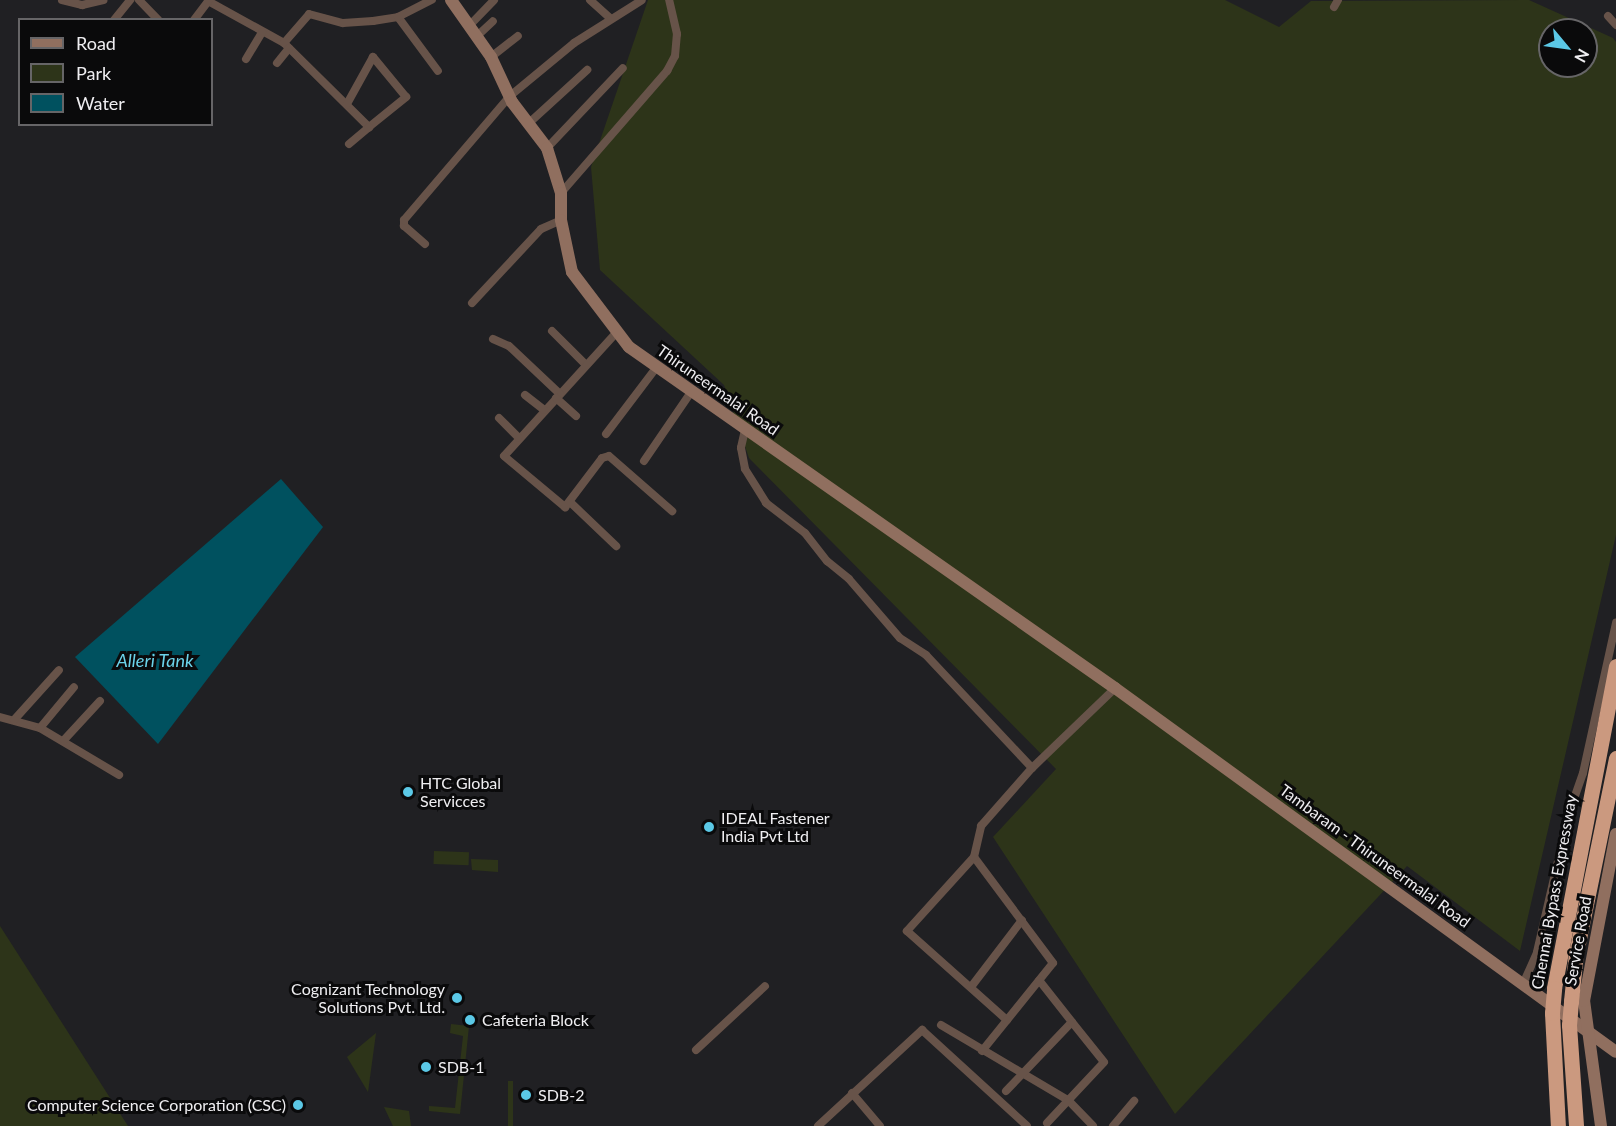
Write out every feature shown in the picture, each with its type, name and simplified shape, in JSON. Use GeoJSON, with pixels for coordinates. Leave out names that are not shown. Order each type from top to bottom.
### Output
{"type":"FeatureCollection","features":[{"type":"Feature","properties":{"kind":"highway","name":"Chennai Bypass Expressway"},"geometry":{"type":"LineString","coordinates":[[1558,1126],[1552,1013],[1554,988],[1616,666]]}},
{"type":"Feature","properties":{"kind":"highway","name":"Chennai Bypass Expressway"},"geometry":{"type":"LineString","coordinates":[[1576,1126],[1569,1025],[1576,953],[1616,758]]}},
{"type":"Feature","properties":{"kind":"street"},"geometry":{"type":"LineString","coordinates":[[62,0],[82,5],[103,0]]}},
{"type":"Feature","properties":{"kind":"street"},"geometry":{"type":"LineString","coordinates":[[116,18],[130,0]]}},
{"type":"Feature","properties":{"kind":"street"},"geometry":{"type":"LineString","coordinates":[[139,0],[156,18]]}},
{"type":"Feature","properties":{"kind":"street"},"geometry":{"type":"LineString","coordinates":[[196,18],[209,0],[287,45],[369,128]]}},
{"type":"Feature","properties":{"kind":"street"},"geometry":{"type":"LineString","coordinates":[[277,63],[309,14],[343,23],[398,17],[432,0]]}},
{"type":"Feature","properties":{"kind":"street","name":"Thiruneermalai Road"},"geometry":{"type":"LineString","coordinates":[[451,0],[491,57],[510,96],[547,148],[561,193],[561,220],[572,272],[616,333],[656,368],[1115,688]]}},
{"type":"Feature","properties":{"kind":"street"},"geometry":{"type":"LineString","coordinates":[[469,26],[494,0]]}},
{"type":"Feature","properties":{"kind":"street"},"geometry":{"type":"LineString","coordinates":[[590,0],[610,19]]}},
{"type":"Feature","properties":{"kind":"street"},"geometry":{"type":"LineString","coordinates":[[425,244],[404,226],[404,220],[510,96],[574,43],[642,0]]}},
{"type":"Feature","properties":{"kind":"street"},"geometry":{"type":"LineString","coordinates":[[561,193],[667,71],[675,56],[677,34],[667,0]]}},
{"type":"Feature","properties":{"kind":"street"},"geometry":{"type":"LineString","coordinates":[[1608,16],[1616,25]]}},
{"type":"Feature","properties":{"kind":"street"},"geometry":{"type":"LineString","coordinates":[[398,17],[438,71]]}},
{"type":"Feature","properties":{"kind":"street"},"geometry":{"type":"LineString","coordinates":[[476,37],[493,21]]}},
{"type":"Feature","properties":{"kind":"street"},"geometry":{"type":"LineString","coordinates":[[246,59],[262,32]]}},
{"type":"Feature","properties":{"kind":"street"},"geometry":{"type":"LineString","coordinates":[[491,57],[518,36]]}},
{"type":"Feature","properties":{"kind":"street"},"geometry":{"type":"LineString","coordinates":[[347,104],[373,57],[406,97],[349,144]]}},
{"type":"Feature","properties":{"kind":"street"},"geometry":{"type":"LineString","coordinates":[[547,148],[622,68]]}},
{"type":"Feature","properties":{"kind":"street"},"geometry":{"type":"LineString","coordinates":[[529,123],[587,70]]}},
{"type":"Feature","properties":{"kind":"street"},"geometry":{"type":"LineString","coordinates":[[472,303],[540,230],[561,220]]}},
{"type":"Feature","properties":{"kind":"street"},"geometry":{"type":"LineString","coordinates":[[552,331],[586,365]]}},
{"type":"Feature","properties":{"kind":"street"},"geometry":{"type":"LineString","coordinates":[[616,333],[518,436],[504,453],[505,458],[563,507],[570,502],[602,459],[609,456],[672,511]]}},
{"type":"Feature","properties":{"kind":"street"},"geometry":{"type":"LineString","coordinates":[[493,339],[508,346],[576,416]]}},
{"type":"Feature","properties":{"kind":"street"},"geometry":{"type":"LineString","coordinates":[[606,434],[656,368]]}},
{"type":"Feature","properties":{"kind":"street"},"geometry":{"type":"LineString","coordinates":[[644,461],[691,392]]}},
{"type":"Feature","properties":{"kind":"street"},"geometry":{"type":"LineString","coordinates":[[525,395],[544,410]]}},
{"type":"Feature","properties":{"kind":"street"},"geometry":{"type":"LineString","coordinates":[[499,418],[518,436]]}},
{"type":"Feature","properties":{"kind":"street"},"geometry":{"type":"LineString","coordinates":[[745,429],[741,448],[745,469],[766,504],[805,532],[827,561],[849,579],[900,638],[926,655],[1032,768]]}},
{"type":"Feature","properties":{"kind":"street"},"geometry":{"type":"LineString","coordinates":[[570,502],[616,546]]}},
{"type":"Feature","properties":{"kind":"street"},"geometry":{"type":"LineString","coordinates":[[1523,984],[1537,952],[1569,813],[1583,773],[1616,623]]}},
{"type":"Feature","properties":{"kind":"street"},"geometry":{"type":"LineString","coordinates":[[14,720],[59,670]]}},
{"type":"Feature","properties":{"kind":"street"},"geometry":{"type":"LineString","coordinates":[[40,728],[74,687]]}},
{"type":"Feature","properties":{"kind":"street"},"geometry":{"type":"LineString","coordinates":[[1007,1020],[907,931],[974,857],[981,825],[1032,768],[1115,688]]}},
{"type":"Feature","properties":{"kind":"street","name":"Tambaram - Thiruneermalai Road"},"geometry":{"type":"LineString","coordinates":[[1115,688],[1616,1052]]}},
{"type":"Feature","properties":{"kind":"street"},"geometry":{"type":"LineString","coordinates":[[64,740],[99,701]]}},
{"type":"Feature","properties":{"kind":"street"},"geometry":{"type":"LineString","coordinates":[[0,717],[40,728],[64,740],[119,775]]}},
{"type":"Feature","properties":{"kind":"street","name":"Service Road"},"geometry":{"type":"LineString","coordinates":[[1601,1126],[1584,1001],[1616,834]]}},
{"type":"Feature","properties":{"kind":"street"},"geometry":{"type":"LineString","coordinates":[[974,857],[1053,963],[982,1051]]}},
{"type":"Feature","properties":{"kind":"street"},"geometry":{"type":"LineString","coordinates":[[971,987],[1022,920]]}},
{"type":"Feature","properties":{"kind":"street"},"geometry":{"type":"LineString","coordinates":[[1039,980],[1104,1062],[1047,1123]]}},
{"type":"Feature","properties":{"kind":"street"},"geometry":{"type":"LineString","coordinates":[[696,1050],[765,986]]}},
{"type":"Feature","properties":{"kind":"street"},"geometry":{"type":"LineString","coordinates":[[1006,1091],[1072,1022]]}},
{"type":"Feature","properties":{"kind":"street"},"geometry":{"type":"LineString","coordinates":[[941,1025],[1021,1075],[1068,1100],[1093,1126]]}},
{"type":"Feature","properties":{"kind":"street"},"geometry":{"type":"LineString","coordinates":[[818,1126],[922,1030],[1027,1126]]}},
{"type":"Feature","properties":{"kind":"street"},"geometry":{"type":"LineString","coordinates":[[852,1093],[880,1126]]}},
{"type":"Feature","properties":{"kind":"street"},"geometry":{"type":"LineString","coordinates":[[1113,1126],[1134,1101]]}},
{"type":"Feature","properties":{"kind":"green space"},"geometry":{"type":"Polygon","coordinates":[[[648,0],[1225,0],[1279,27],[1311,1],[1529,0],[1569,18],[1538,18],[1538,78],[1598,78],[1598,31],[1613,38],[1616,42],[1616,535],[1520,951],[1407,866],[1175,1114],[993,837],[1056,769],[749,458],[724,385],[600,270],[591,167],[648,0]]]}},
{"type":"Feature","properties":{"kind":"green space"},"geometry":{"type":"Polygon","coordinates":[[[434,851],[469,852],[469,865],[434,864],[434,851]]]}},
{"type":"Feature","properties":{"kind":"green space"},"geometry":{"type":"Polygon","coordinates":[[[471,859],[498,860],[498,872],[472,870],[471,859]]]}},
{"type":"Feature","properties":{"kind":"green space"},"geometry":{"type":"Polygon","coordinates":[[[0,926],[128,1126],[0,1126],[0,926]]]}},
{"type":"Feature","properties":{"kind":"green space"},"geometry":{"type":"Polygon","coordinates":[[[451,1024],[469,1026],[460,1114],[429,1111],[429,1106],[455,1108],[463,1036],[450,1033],[451,1024]]]}},
{"type":"Feature","properties":{"kind":"green space"},"geometry":{"type":"Polygon","coordinates":[[[376,1033],[368,1092],[347,1057],[376,1033]]]}},
{"type":"Feature","properties":{"kind":"green space"},"geometry":{"type":"Polygon","coordinates":[[[508,1081],[513,1081],[513,1126],[508,1126],[508,1081]]]}},
{"type":"Feature","properties":{"kind":"green space"},"geometry":{"type":"Polygon","coordinates":[[[384,1107],[409,1111],[411,1126],[393,1126],[384,1107]]]}},
{"type":"Feature","properties":{"kind":"water","name":"Alleri Tank"},"geometry":{"type":"Polygon","coordinates":[[[281,479],[323,527],[158,744],[75,657],[281,479]]]}},
{"type":"Feature","properties":{"kind":"place","name":"HTC Global Servicces"},"geometry":{"type":"Point","coordinates":[408,792]}},
{"type":"Feature","properties":{"kind":"place","name":"IDEAL Fastener India Pvt Ltd"},"geometry":{"type":"Point","coordinates":[709,827]}},
{"type":"Feature","properties":{"kind":"place","name":"Cognizant Technology Solutions Pvt. Ltd."},"geometry":{"type":"Point","coordinates":[457,998]}},
{"type":"Feature","properties":{"kind":"place","name":"Cafeteria Block"},"geometry":{"type":"Point","coordinates":[470,1020]}},
{"type":"Feature","properties":{"kind":"place","name":"SDB-1"},"geometry":{"type":"Point","coordinates":[426,1067]}},
{"type":"Feature","properties":{"kind":"place","name":"SDB-2"},"geometry":{"type":"Point","coordinates":[526,1095]}},
{"type":"Feature","properties":{"kind":"place","name":"Computer Science Corporation (CSC)"},"geometry":{"type":"Point","coordinates":[298,1105]}}]}
